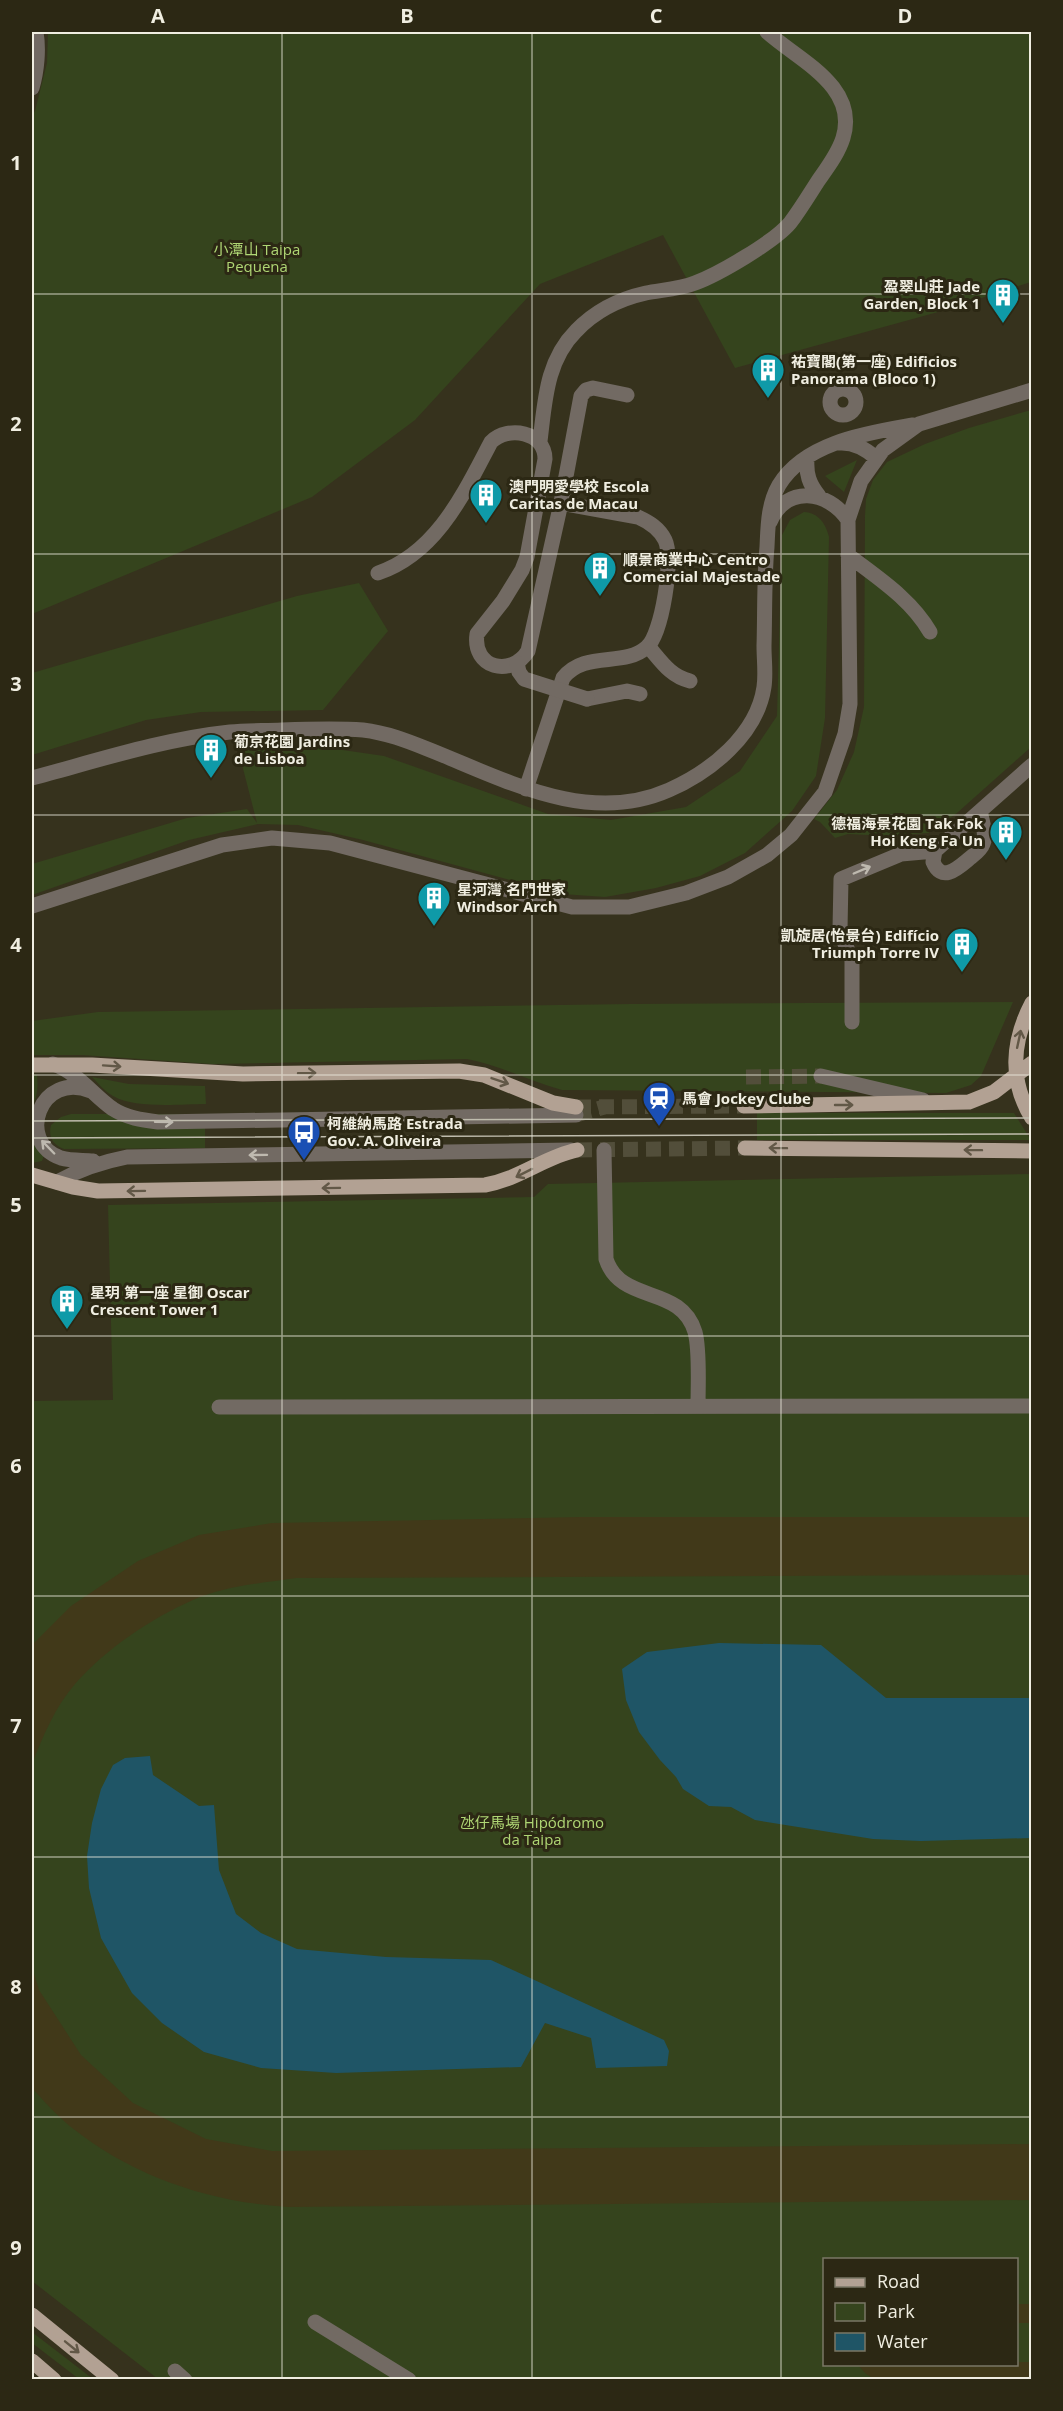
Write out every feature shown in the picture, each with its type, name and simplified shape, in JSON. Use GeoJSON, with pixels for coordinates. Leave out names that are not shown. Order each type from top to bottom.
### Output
{"type":"FeatureCollection","features":[{"type":"Feature","properties":{"kind":"main road"},"geometry":{"type":"LineString","coordinates":[[1032,1003],[1019,1036],[1014,1059],[1015,1076],[1022,1099],[1032,1118]]}},
{"type":"Feature","properties":{"kind":"main road"},"geometry":{"type":"LineString","coordinates":[[744,1106],[939,1104],[975,1101],[994,1092],[1032,1063]]}},
{"type":"Feature","properties":{"kind":"main road"},"geometry":{"type":"LineString","coordinates":[[32,1065],[53,1064],[243,1074],[459,1071],[484,1075],[576,1111]]}},
{"type":"Feature","properties":{"kind":"main road"},"geometry":{"type":"LineString","coordinates":[[745,1148],[1032,1151]]}},
{"type":"Feature","properties":{"kind":"main road"},"geometry":{"type":"LineString","coordinates":[[32,1174],[98,1191],[485,1185],[517,1177],[548,1159],[577,1150]]}},
{"type":"Feature","properties":{"kind":"main road"},"geometry":{"type":"LineString","coordinates":[[32,2315],[112,2379]]}},
{"type":"Feature","properties":{"kind":"main road"},"geometry":{"type":"LineString","coordinates":[[32,2361],[54,2379]]}},
{"type":"Feature","properties":{"kind":"street"},"geometry":{"type":"LineString","coordinates":[[32,88],[38,42],[36,32]]}},
{"type":"Feature","properties":{"kind":"street"},"geometry":{"type":"LineString","coordinates":[[540,441],[548,380],[558,353],[575,332],[598,312],[619,300],[695,283],[770,242],[790,223],[836,154],[843,137],[845,123],[842,101],[829,81],[767,32]]}},
{"type":"Feature","properties":{"kind":"street"},"geometry":{"type":"LineString","coordinates":[[378,573],[394,568],[419,550],[456,508],[496,436],[511,432],[535,437],[540,441],[545,452],[545,459],[527,557],[515,584],[477,634],[476,642],[476,649],[485,661],[500,667],[517,663],[528,651],[583,392],[593,388],[627,395]]}},
{"type":"Feature","properties":{"kind":"street"},"geometry":{"type":"LineString","coordinates":[[32,778],[156,745],[230,732],[365,730],[393,735],[526,789],[562,800],[598,804],[644,799],[691,778],[711,765],[730,749],[745,731],[756,712],[764,688],[770,505],[780,484],[807,459],[830,445],[852,436],[919,424],[1032,390]]}},
{"type":"Feature","properties":{"kind":"street"},"geometry":{"type":"LineString","coordinates":[[847,415],[852,436]]}},
{"type":"Feature","properties":{"kind":"street"},"geometry":{"type":"LineString","coordinates":[[32,906],[222,845],[272,838],[330,843],[572,907],[630,907],[686,893],[728,877],[767,855],[791,835],[825,792],[845,734],[850,704],[848,520],[861,482],[876,458],[899,437],[919,424]]}},
{"type":"Feature","properties":{"kind":"street"},"geometry":{"type":"LineString","coordinates":[[830,445],[843,442],[855,444],[876,458]]}},
{"type":"Feature","properties":{"kind":"street"},"geometry":{"type":"LineString","coordinates":[[807,459],[806,472],[819,496]]}},
{"type":"Feature","properties":{"kind":"street"},"geometry":{"type":"LineString","coordinates":[[768,527],[773,515],[783,505],[794,498],[806,495],[819,496],[831,501],[841,509],[848,520]]}},
{"type":"Feature","properties":{"kind":"street"},"geometry":{"type":"LineString","coordinates":[[526,789],[563,678],[569,670],[579,664],[640,652],[648,646],[657,628],[668,566],[669,554],[666,542],[649,522],[638,517],[561,503]]}},
{"type":"Feature","properties":{"kind":"street"},"geometry":{"type":"LineString","coordinates":[[848,555],[910,604],[930,632]]}},
{"type":"Feature","properties":{"kind":"street"},"geometry":{"type":"LineString","coordinates":[[648,646],[670,673],[690,681]]}},
{"type":"Feature","properties":{"kind":"street"},"geometry":{"type":"LineString","coordinates":[[517,663],[524,679],[587,699],[627,691],[640,694]]}},
{"type":"Feature","properties":{"kind":"street"},"geometry":{"type":"LineString","coordinates":[[980,811],[984,842],[956,870],[947,873],[940,872],[933,860],[935,851],[980,811],[1032,765]]}},
{"type":"Feature","properties":{"kind":"street"},"geometry":{"type":"LineString","coordinates":[[852,1022],[852,960],[838,933],[841,879],[901,854],[935,851]]}},
{"type":"Feature","properties":{"kind":"street"},"geometry":{"type":"LineString","coordinates":[[53,1064],[64,1068],[115,1110],[133,1119],[158,1122],[576,1111]]}},
{"type":"Feature","properties":{"kind":"street"},"geometry":{"type":"LineString","coordinates":[[821,1076],[939,1104]]}},
{"type":"Feature","properties":{"kind":"street"},"geometry":{"type":"LineString","coordinates":[[93,1092],[82,1088],[59,1089],[41,1106],[37,1118],[37,1131],[50,1152],[61,1158],[102,1161],[139,1157],[577,1150]]}},
{"type":"Feature","properties":{"kind":"street"},"geometry":{"type":"LineString","coordinates":[[604,1150],[606,1258],[609,1268],[616,1277],[631,1288],[671,1301],[686,1311],[695,1332],[698,1406]]}},
{"type":"Feature","properties":{"kind":"street"},"geometry":{"type":"LineString","coordinates":[[57,1182],[102,1161]]}},
{"type":"Feature","properties":{"kind":"street"},"geometry":{"type":"LineString","coordinates":[[219,1407],[1032,1406]]}},
{"type":"Feature","properties":{"kind":"street"},"geometry":{"type":"LineString","coordinates":[[315,2322],[409,2379]]}},
{"type":"Feature","properties":{"kind":"green space","name":"小潭山 Taipa Pequena"},"geometry":{"type":"Polygon","coordinates":[[[48,32],[1031,32],[1031,282],[938,312],[735,368],[663,235],[540,284],[415,420],[312,497],[32,614],[32,116],[47,63],[48,32]]]}},
{"type":"Feature","properties":{"kind":"green space"},"geometry":{"type":"Polygon","coordinates":[[[1031,410],[1031,747],[957,813],[928,833],[887,836],[848,834],[835,838],[820,822],[814,819],[837,790],[854,752],[864,707],[865,516],[866,499],[873,480],[887,462],[925,444],[1031,410]]]}},
{"type":"Feature","properties":{"kind":"green space"},"geometry":{"type":"Polygon","coordinates":[[[857,460],[844,492],[825,476],[857,460]]]}},
{"type":"Feature","properties":{"kind":"green space"},"geometry":{"type":"Polygon","coordinates":[[[804,512],[814,514],[821,520],[829,537],[825,718],[816,776],[792,811],[745,853],[700,876],[656,888],[605,897],[562,894],[363,840],[298,825],[258,824],[189,840],[32,895],[32,864],[187,818],[247,809],[257,823],[238,749],[322,747],[384,756],[548,814],[611,820],[686,807],[740,771],[777,716],[782,535],[790,520],[804,512]]]}},
{"type":"Feature","properties":{"kind":"green space"},"geometry":{"type":"Polygon","coordinates":[[[359,583],[388,631],[323,710],[201,712],[146,720],[32,755],[32,673],[297,596],[359,583]]]}},
{"type":"Feature","properties":{"kind":"green space"},"geometry":{"type":"Polygon","coordinates":[[[1013,1002],[981,1076],[971,1085],[946,1093],[562,1090],[467,1059],[213,1064],[82,1055],[32,1055],[32,1021],[98,1012],[631,1004],[1013,1002]]]}},
{"type":"Feature","properties":{"kind":"green space"},"geometry":{"type":"Polygon","coordinates":[[[32,1074],[37,1075],[37,1083],[32,1106],[32,1074]]]}},
{"type":"Feature","properties":{"kind":"green space"},"geometry":{"type":"Polygon","coordinates":[[[92,1077],[129,1084],[205,1086],[206,1104],[133,1103],[110,1094],[92,1077]]]}},
{"type":"Feature","properties":{"kind":"green space"},"geometry":{"type":"Polygon","coordinates":[[[757,1113],[1014,1113],[1031,1140],[757,1140],[757,1113]]]}},
{"type":"Feature","properties":{"kind":"green space"},"geometry":{"type":"Polygon","coordinates":[[[71,1114],[205,1114],[205,1148],[64,1149],[52,1140],[51,1125],[61,1117],[71,1114]]]}},
{"type":"Feature","properties":{"kind":"green space"},"geometry":{"type":"Polygon","coordinates":[[[32,1138],[37,1149],[44,1155],[42,1161],[32,1163],[32,1138]]]}},
{"type":"Feature","properties":{"kind":"green space","name":"氹仔馬場 Hipódromo da Taipa"},"geometry":{"type":"Polygon","coordinates":[[[1031,1174],[1031,2379],[158,2379],[32,2281],[32,1401],[113,1400],[108,1205],[534,1197],[548,1184],[1031,1174]]]}},
{"type":"Feature","properties":{"kind":"green space"},"geometry":{"type":"Polygon","coordinates":[[[32,2332],[93,2379],[79,2379],[32,2343],[32,2332]]]}},
{"type":"Feature","properties":{"kind":"sand"},"geometry":{"type":"Polygon","coordinates":[[[581,1517],[1031,1517],[1031,1575],[296,1578],[244,1586],[205,1595],[177,1608],[145,1625],[101,1658],[61,1702],[32,1764],[32,1645],[71,1606],[138,1561],[199,1535],[272,1523],[581,1517]]]}},
{"type":"Feature","properties":{"kind":"sand"},"geometry":{"type":"Polygon","coordinates":[[[32,1967],[39,1990],[81,2055],[133,2103],[206,2139],[272,2151],[1031,2144],[1031,2200],[288,2207],[201,2193],[146,2173],[95,2145],[71,2127],[32,2088],[32,1967]]]}},
{"type":"Feature","properties":{"kind":"sand"},"geometry":{"type":"Polygon","coordinates":[[[1018,2304],[1031,2304],[1031,2323],[1018,2323],[1018,2304]]]}},
{"type":"Feature","properties":{"kind":"sand"},"geometry":{"type":"Polygon","coordinates":[[[1018,2362],[1031,2362],[1031,2379],[874,2379],[859,2366],[1018,2366],[1018,2362]]]}},
{"type":"Feature","properties":{"kind":"water"},"geometry":{"type":"Polygon","coordinates":[[[719,1643],[821,1645],[886,1698],[1031,1698],[1031,1838],[921,1841],[873,1839],[755,1820],[731,1807],[709,1806],[683,1789],[639,1732],[626,1700],[622,1669],[647,1652],[719,1643]]]}},
{"type":"Feature","properties":{"kind":"water"},"geometry":{"type":"Polygon","coordinates":[[[150,1756],[153,1775],[199,1806],[214,1805],[219,1870],[236,1914],[261,1933],[297,1949],[386,1957],[491,1960],[664,2040],[669,2051],[667,2066],[596,2068],[591,2038],[545,2023],[521,2067],[336,2073],[261,2068],[204,2052],[162,2023],[132,1993],[101,1938],[89,1888],[87,1856],[92,1823],[101,1789],[113,1765],[125,1758],[150,1756]]]}},
{"type":"Feature","properties":{"kind":"tunnel"},"geometry":{"type":"LineString","coordinates":[[746,1077],[821,1076]]}},
{"type":"Feature","properties":{"kind":"tunnel"},"geometry":{"type":"LineString","coordinates":[[576,1107],[744,1106]]}},
{"type":"Feature","properties":{"kind":"tunnel"},"geometry":{"type":"LineString","coordinates":[[576,1115],[604,1107]]}},
{"type":"Feature","properties":{"kind":"tunnel"},"geometry":{"type":"LineString","coordinates":[[577,1150],[745,1148]]}},
{"type":"Feature","properties":{"kind":"tram line"},"geometry":{"type":"LineString","coordinates":[[32,1121],[1032,1118]]}},
{"type":"Feature","properties":{"kind":"tram line"},"geometry":{"type":"LineString","coordinates":[[32,1138],[1032,1134]]}},
{"type":"Feature","properties":{"kind":"place","name":"盈翠山莊 Jade Garden, Block 1"},"geometry":{"type":"Point","coordinates":[1003,324]}},
{"type":"Feature","properties":{"kind":"place","name":"祐寶閣(第一座) Edificios Panorama (Bloco 1)"},"geometry":{"type":"Point","coordinates":[768,399]}},
{"type":"Feature","properties":{"kind":"place","name":"澳門明愛學校 Escola Caritas de Macau"},"geometry":{"type":"Point","coordinates":[486,524]}},
{"type":"Feature","properties":{"kind":"place","name":"順景商業中心 Centro Comercial Majestade"},"geometry":{"type":"Point","coordinates":[600,597]}},
{"type":"Feature","properties":{"kind":"place","name":"葡京花園 Jardins de Lisboa"},"geometry":{"type":"Point","coordinates":[211,779]}},
{"type":"Feature","properties":{"kind":"place","name":"德福海景花園 Tak Fok Hoi Keng Fa Un"},"geometry":{"type":"Point","coordinates":[1006,861]}},
{"type":"Feature","properties":{"kind":"place","name":"星河灣 名門世家 Windsor Arch"},"geometry":{"type":"Point","coordinates":[434,927]}},
{"type":"Feature","properties":{"kind":"place","name":"凱旋居(怡景台) Edifício Triumph Torre IV"},"geometry":{"type":"Point","coordinates":[962,973]}},
{"type":"Feature","properties":{"kind":"place","name":"馬會 Jockey Clube"},"geometry":{"type":"Point","coordinates":[659,1127]}},
{"type":"Feature","properties":{"kind":"place","name":"柯維納馬路 Estrada Gov. A. Oliveira"},"geometry":{"type":"Point","coordinates":[304,1161]}},
{"type":"Feature","properties":{"kind":"place","name":"星玥 第一座 星御 Oscar Crescent Tower 1"},"geometry":{"type":"Point","coordinates":[67,1330]}}]}
